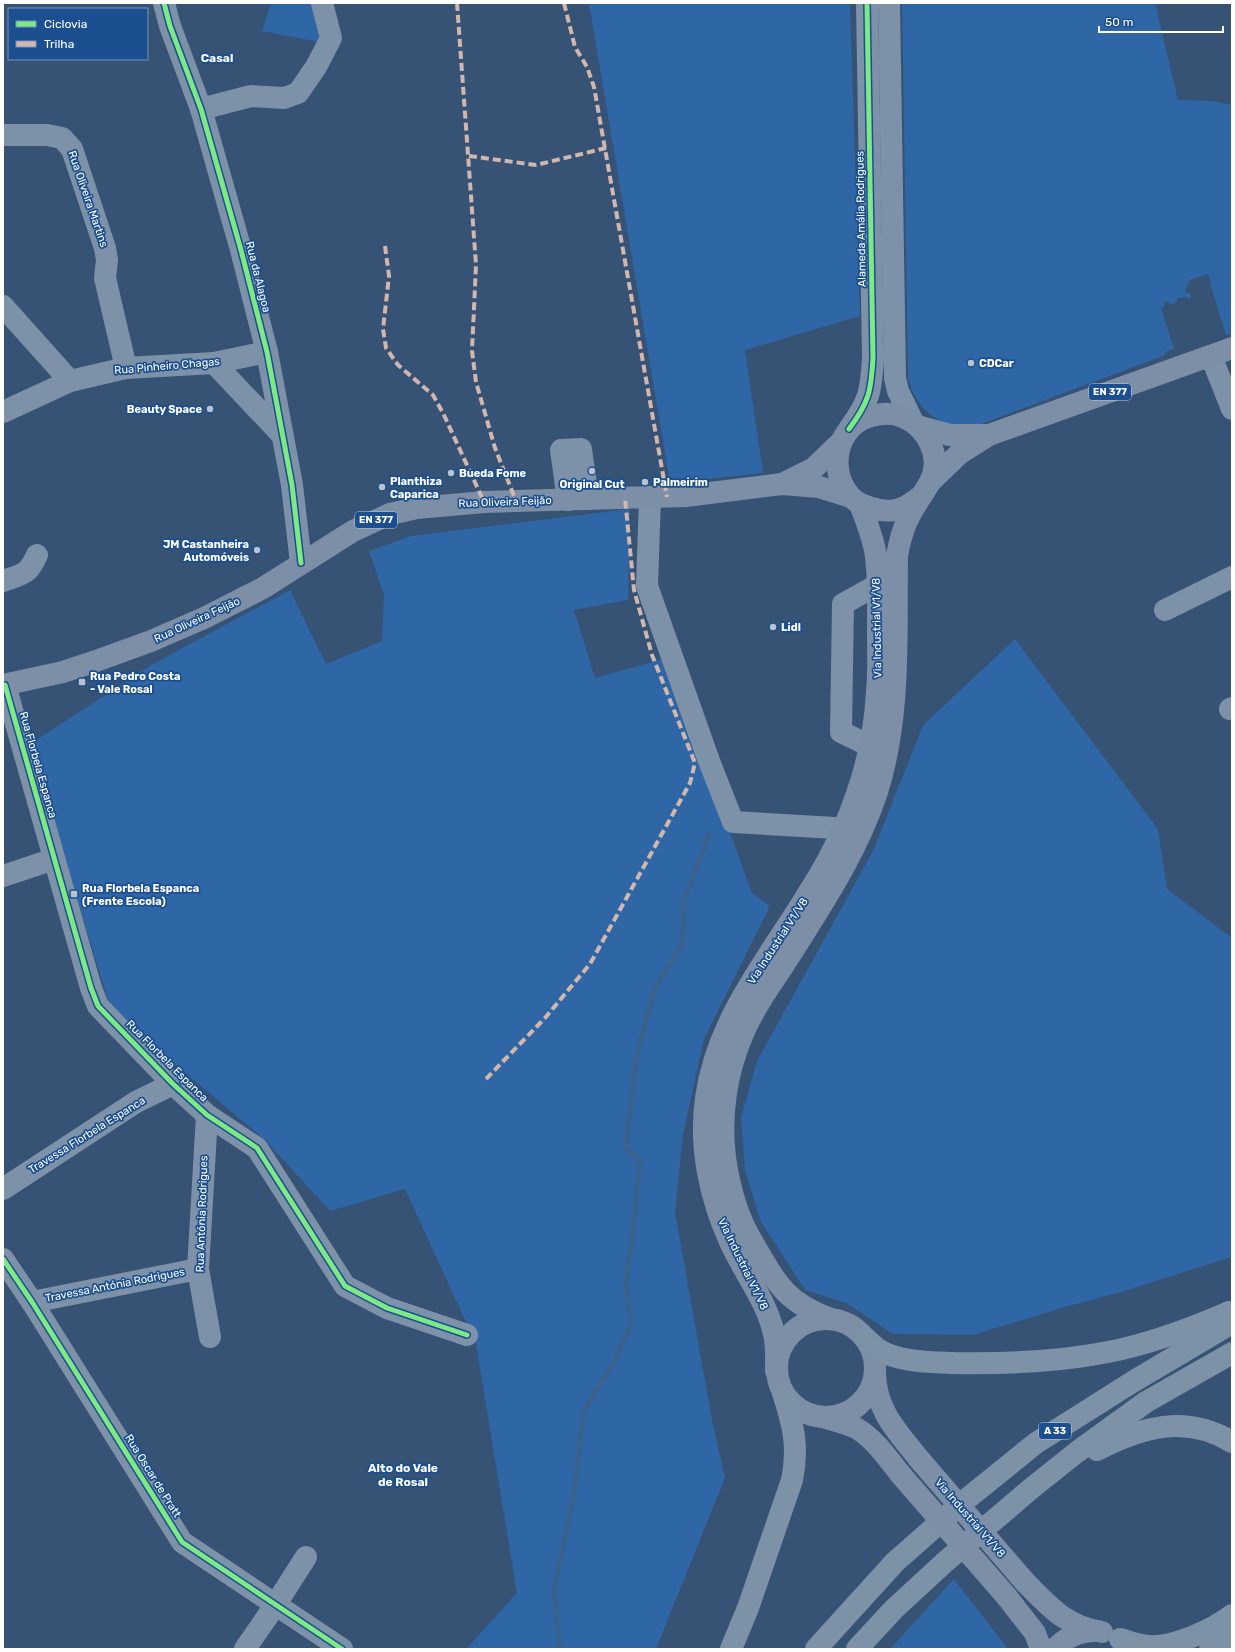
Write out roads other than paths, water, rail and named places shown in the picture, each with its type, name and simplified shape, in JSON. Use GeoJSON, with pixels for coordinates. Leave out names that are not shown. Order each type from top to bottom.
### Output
{"type":"FeatureCollection","features":[{"type":"Feature","properties":{"kind":"highway"},"geometry":{"type":"LineString","coordinates":[[865,1338],[883,1353],[908,1359],[968,1363],[1006,1363],[1049,1360],[1109,1352],[1137,1345],[1178,1332],[1232,1311]]}},
{"type":"Feature","properties":{"kind":"highway","name":"A 33"},"geometry":{"type":"LineString","coordinates":[[816,1649],[895,1562],[962,1502],[1036,1443],[1134,1381],[1232,1323]]}},
{"type":"Feature","properties":{"kind":"highway","name":"A 33"},"geometry":{"type":"LineString","coordinates":[[857,1649],[894,1609],[939,1567],[1034,1486],[1077,1452],[1146,1402],[1232,1353]]}},
{"type":"Feature","properties":{"kind":"highway"},"geometry":{"type":"LineString","coordinates":[[732,1649],[748,1608],[792,1480],[795,1466],[795,1436],[783,1393]]}},
{"type":"Feature","properties":{"kind":"highway"},"geometry":{"type":"LineString","coordinates":[[1034,1486],[1091,1453],[1117,1440],[1146,1429],[1160,1427],[1188,1427],[1213,1432],[1232,1442]]}},
{"type":"Feature","properties":{"kind":"highway"},"geometry":{"type":"LineString","coordinates":[[1118,1640],[1148,1646],[1169,1644],[1200,1633],[1232,1615]]}},
{"type":"Feature","properties":{"kind":"highway"},"geometry":{"type":"LineString","coordinates":[[1210,1649],[1232,1639]]}},
{"type":"Feature","properties":{"kind":"main road","name":"EN 377"},"geometry":{"type":"LineString","coordinates":[[855,500],[880,511],[902,508],[926,489],[959,454],[989,435],[1232,348]]}},
{"type":"Feature","properties":{"kind":"main road","name":"EN 377"},"geometry":{"type":"LineString","coordinates":[[845,436],[862,419],[879,413],[896,414],[916,424],[950,435],[989,435]]}},
{"type":"Feature","properties":{"kind":"main road"},"geometry":{"type":"LineString","coordinates":[[916,424],[929,439],[934,452],[934,467],[926,489]]}},
{"type":"Feature","properties":{"kind":"main road","name":"Rua Oliveira Feijão"},"geometry":{"type":"LineString","coordinates":[[782,484],[814,468],[845,436]]}},
{"type":"Feature","properties":{"kind":"main road"},"geometry":{"type":"LineString","coordinates":[[845,436],[836,461],[840,480],[855,500]]}},
{"type":"Feature","properties":{"kind":"main road","name":"Rua Oliveira Feijão"},"geometry":{"type":"LineString","coordinates":[[4,685],[63,672],[158,638],[231,605],[353,531],[390,514],[417,508],[484,502],[650,498],[702,495],[782,484],[819,487],[855,500]]}},
{"type":"Feature","properties":{"kind":"main road","name":"Via Industrial V1/V8"},"geometry":{"type":"LineString","coordinates":[[831,1319],[809,1310],[785,1293],[775,1280],[748,1235],[734,1200],[727,1170],[723,1125],[725,1102],[734,1058],[751,1017],[848,861],[869,815],[877,792],[889,742],[895,692],[897,556],[901,535],[907,520],[926,489]]}},
{"type":"Feature","properties":{"kind":"main road","name":"Via Industrial V1/V8"},"geometry":{"type":"LineString","coordinates":[[776,1371],[776,1349],[774,1334],[769,1317],[731,1244],[713,1198],[705,1149],[706,1100],[714,1058],[728,1024],[748,988],[810,892],[832,853],[843,831],[860,786],[870,746],[878,691],[876,556],[869,529],[855,500]]}},
{"type":"Feature","properties":{"kind":"main road"},"geometry":{"type":"LineString","coordinates":[[826,1418],[846,1413],[863,1400],[873,1382],[875,1372],[873,1354],[865,1338],[850,1325],[831,1319],[819,1319],[807,1322],[796,1328],[787,1337],[781,1347],[777,1359],[776,1371],[778,1382],[783,1393],[797,1408],[806,1413],[843,1423],[864,1433],[1007,1597],[1035,1633],[1041,1649]]}},
{"type":"Feature","properties":{"kind":"main road","name":"Via Industrial V1/V8"},"geometry":{"type":"LineString","coordinates":[[875,1372],[879,1400],[886,1414],[919,1459],[1025,1582],[1056,1612],[1069,1621],[1081,1627],[1118,1640]]}},
{"type":"Feature","properties":{"kind":"main road"},"geometry":{"type":"LineString","coordinates":[[1055,1649],[1064,1640],[1073,1635],[1087,1632],[1118,1640]]}},
{"type":"Feature","properties":{"kind":"street","name":"Rua da Alagoa"},"geometry":{"type":"LineString","coordinates":[[164,3],[170,26],[201,109],[241,250],[267,352],[292,485],[301,563]]}},
{"type":"Feature","properties":{"kind":"street"},"geometry":{"type":"LineString","coordinates":[[201,109],[251,96],[284,98],[298,93],[316,67],[331,38],[322,3]]}},
{"type":"Feature","properties":{"kind":"street","name":"Alameda Amália Rodrigues"},"geometry":{"type":"LineString","coordinates":[[845,436],[866,402],[872,384],[873,358],[867,3]]}},
{"type":"Feature","properties":{"kind":"street"},"geometry":{"type":"LineString","coordinates":[[889,3],[895,378],[898,391],[916,424]]}},
{"type":"Feature","properties":{"kind":"street","name":"Rua Oliveira Martins"},"geometry":{"type":"LineString","coordinates":[[3,135],[47,135],[62,138],[72,149],[105,248],[107,260],[105,278],[126,368]]}},
{"type":"Feature","properties":{"kind":"street"},"geometry":{"type":"LineString","coordinates":[[3,306],[70,381]]}},
{"type":"Feature","properties":{"kind":"street","name":"Rua Pinheiro Chagas"},"geometry":{"type":"LineString","coordinates":[[3,412],[70,381],[126,368],[214,363],[267,352]]}},
{"type":"Feature","properties":{"kind":"street"},"geometry":{"type":"LineString","coordinates":[[1211,356],[1232,409]]}},
{"type":"Feature","properties":{"kind":"street"},"geometry":{"type":"LineString","coordinates":[[214,363],[282,435]]}},
{"type":"Feature","properties":{"kind":"street"},"geometry":{"type":"LineString","coordinates":[[650,498],[647,586],[732,822],[835,828],[843,831]]}},
{"type":"Feature","properties":{"kind":"street"},"geometry":{"type":"LineString","coordinates":[[3,581],[22,575],[31,569],[37,555]]}},
{"type":"Feature","properties":{"kind":"street"},"geometry":{"type":"LineString","coordinates":[[1165,610],[1232,577]]}},
{"type":"Feature","properties":{"kind":"street"},"geometry":{"type":"LineString","coordinates":[[870,746],[841,732],[836,726],[843,604],[877,585]]}},
{"type":"Feature","properties":{"kind":"street","name":"Rua Florbela Espanca"},"geometry":{"type":"LineString","coordinates":[[4,685],[91,988],[98,1006],[173,1084],[207,1115],[257,1148],[345,1286],[387,1308],[467,1335]]}},
{"type":"Feature","properties":{"kind":"street"},"geometry":{"type":"LineString","coordinates":[[3,876],[54,859]]}},
{"type":"Feature","properties":{"kind":"street","name":"Travessa Florbela Espanca"},"geometry":{"type":"LineString","coordinates":[[3,1189],[136,1102],[173,1084]]}},
{"type":"Feature","properties":{"kind":"street","name":"Rua Antónia Rodrigues"},"geometry":{"type":"LineString","coordinates":[[207,1115],[198,1269],[210,1337]]}},
{"type":"Feature","properties":{"kind":"street","name":"Rua Oscar de Pratt"},"geometry":{"type":"LineString","coordinates":[[3,1259],[32,1302],[182,1542],[342,1649]]}},
{"type":"Feature","properties":{"kind":"street","name":"Travessa Antónia Rodrigues"},"geometry":{"type":"LineString","coordinates":[[32,1302],[198,1269]]}},
{"type":"Feature","properties":{"kind":"street"},"geometry":{"type":"LineString","coordinates":[[245,1649],[306,1557]]}},
{"type":"Feature","properties":{"kind":"waterway"},"geometry":{"type":"LineString","coordinates":[[560,1649],[554,1590],[574,1493],[584,1410],[614,1362],[631,1324],[626,1282],[632,1241],[640,1160],[626,1148],[636,1059],[655,987],[682,945],[684,901],[709,834]]}},
{"type":"Feature","properties":{"kind":"place","name":"CDCar"},"geometry":{"type":"Point","coordinates":[971,363]}},
{"type":"Feature","properties":{"kind":"place","name":"Beauty Space"},"geometry":{"type":"Point","coordinates":[210,409]}},
{"type":"Feature","properties":{"kind":"place","name":"Original Cut"},"geometry":{"type":"Point","coordinates":[592,471]}},
{"type":"Feature","properties":{"kind":"place","name":"Bueda Fome"},"geometry":{"type":"Point","coordinates":[451,473]}},
{"type":"Feature","properties":{"kind":"place","name":"Palmeirim"},"geometry":{"type":"Point","coordinates":[645,482]}},
{"type":"Feature","properties":{"kind":"place","name":"Planthiza Caparica"},"geometry":{"type":"Point","coordinates":[382,487]}},
{"type":"Feature","properties":{"kind":"place","name":"JM Castanheira Automóveis"},"geometry":{"type":"Point","coordinates":[257,550]}},
{"type":"Feature","properties":{"kind":"place","name":"Lidl"},"geometry":{"type":"Point","coordinates":[773,627]}},
{"type":"Feature","properties":{"kind":"place","name":"Rua Pedro Costa - Vale Rosal"},"geometry":{"type":"Point","coordinates":[82,682]}},
{"type":"Feature","properties":{"kind":"place","name":"Rua Florbela Espanca (Frente Escola)"},"geometry":{"type":"Point","coordinates":[74,894]}},
{"type":"Feature","properties":{"kind":"district","name":"Casal"},"geometry":{"type":"Point","coordinates":[217,58]}},
{"type":"Feature","properties":{"kind":"district","name":"Alto do Vale de Rosal"},"geometry":{"type":"Point","coordinates":[403,1475]}}]}
